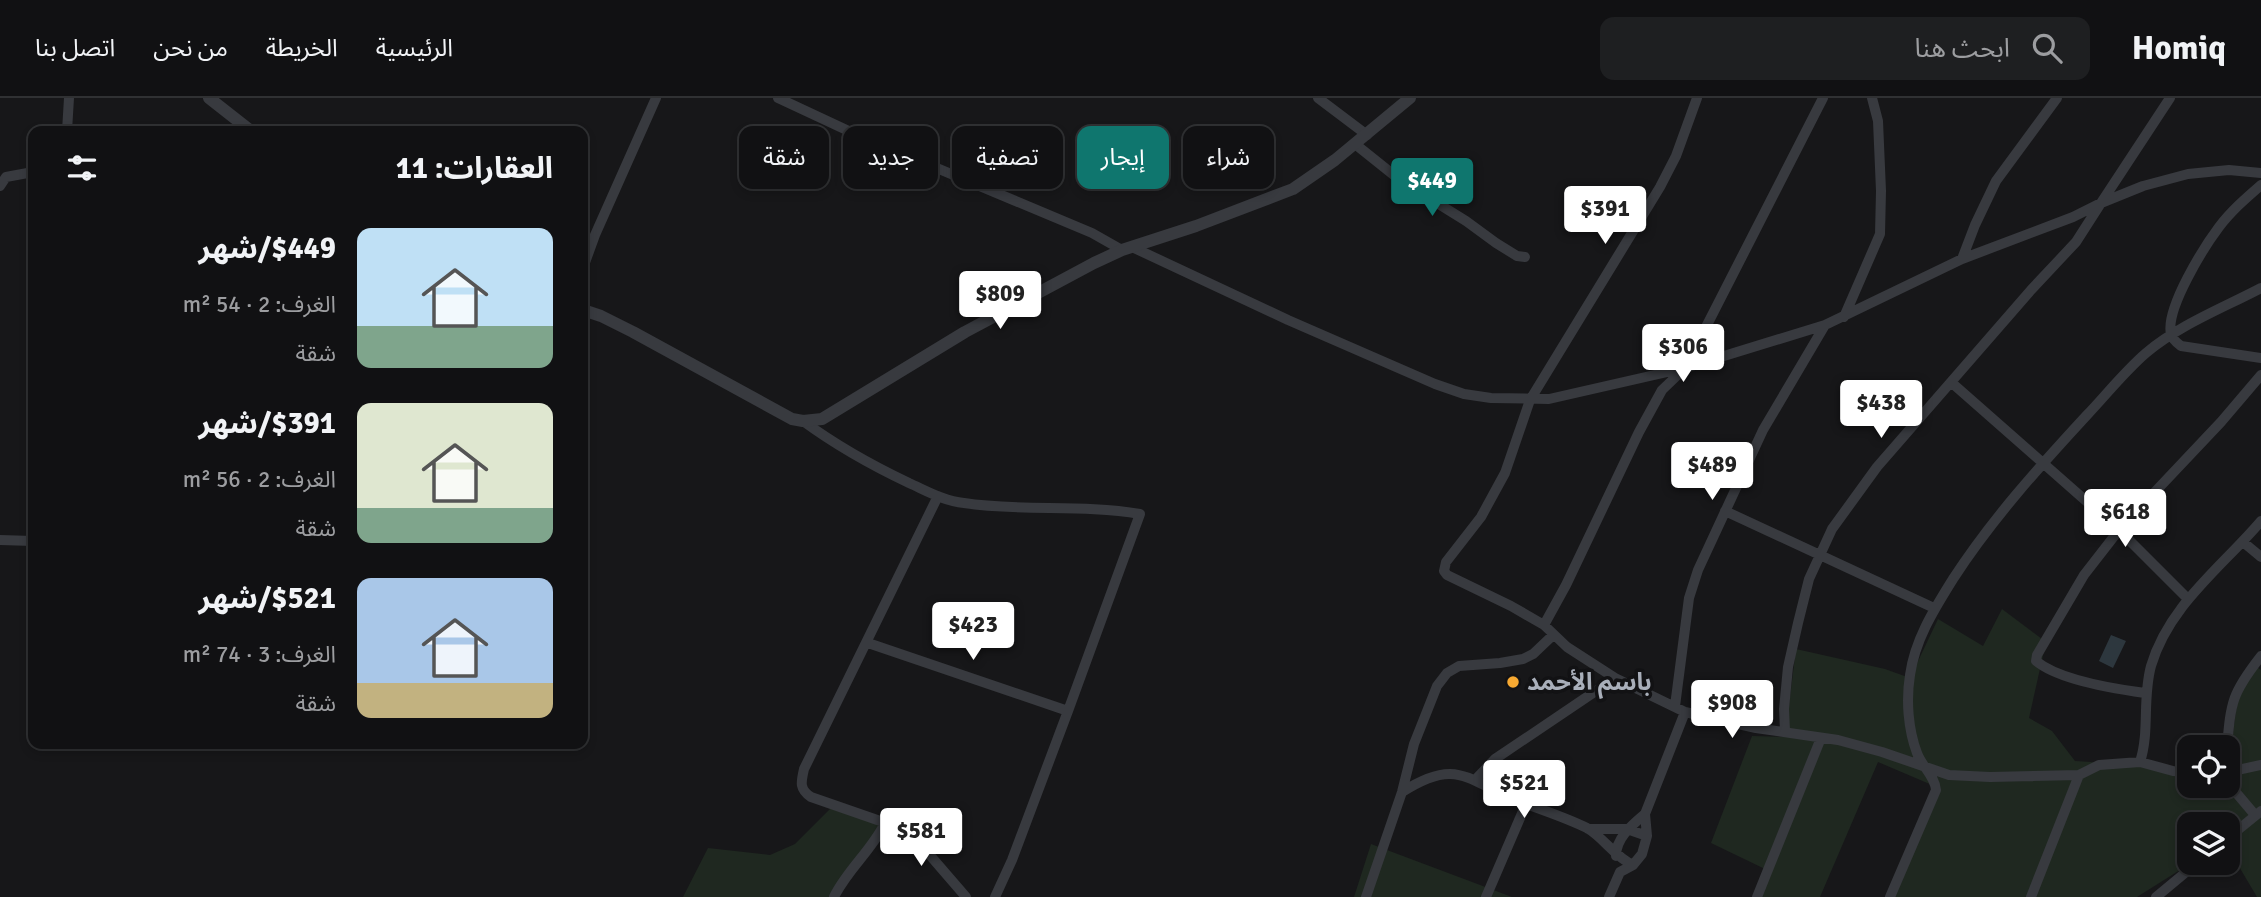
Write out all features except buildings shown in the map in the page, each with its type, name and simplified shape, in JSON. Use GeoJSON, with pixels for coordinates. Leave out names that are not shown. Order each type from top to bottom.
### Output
{"type":"FeatureCollection","features":[{"type":"Feature","properties":{"kind":"street"},"geometry":{"type":"LineString","coordinates":[[67,126],[69,98]]}},
{"type":"Feature","properties":{"kind":"street"},"geometry":{"type":"LineString","coordinates":[[209,98],[245,126]]}},
{"type":"Feature","properties":{"kind":"street"},"geometry":{"type":"LineString","coordinates":[[588,254],[656,98]]}},
{"type":"Feature","properties":{"kind":"street"},"geometry":{"type":"LineString","coordinates":[[778,98],[853,133],[1127,248],[1435,384],[1464,394],[1530,400],[1549,399],[1685,368],[1825,325],[1962,259],[2073,217],[2143,186],[2188,174],[2228,170],[2261,173]]}},
{"type":"Feature","properties":{"kind":"street"},"geometry":{"type":"LineString","coordinates":[[1318,98],[1367,135]]}},
{"type":"Feature","properties":{"kind":"street"},"geometry":{"type":"LineString","coordinates":[[588,312],[612,321],[792,419],[822,419],[965,332],[1127,248],[1207,222],[1293,188],[1314,176],[1410,98]]}},
{"type":"Feature","properties":{"kind":"street"},"geometry":{"type":"LineString","coordinates":[[1696,98],[1676,156],[1656,195],[1530,400],[1505,473],[1481,517],[1446,562],[1444,571],[1457,582],[1511,606],[1544,625],[1553,635],[1615,678],[1680,709],[1756,728],[1785,731],[1882,752],[1949,775],[2080,775],[2099,765],[2140,762],[2177,771]]}},
{"type":"Feature","properties":{"kind":"street"},"geometry":{"type":"LineString","coordinates":[[1544,625],[1639,432],[1662,390],[1685,368],[1823,98]]}},
{"type":"Feature","properties":{"kind":"street"},"geometry":{"type":"LineString","coordinates":[[1844,317],[1880,234],[1878,121],[1872,98]]}},
{"type":"Feature","properties":{"kind":"street"},"geometry":{"type":"LineString","coordinates":[[1962,259],[1996,181],[2057,98]]}},
{"type":"Feature","properties":{"kind":"street"},"geometry":{"type":"LineString","coordinates":[[1785,731],[1788,667],[1809,579],[1832,529],[1877,467],[2076,242],[2170,98]]}},
{"type":"Feature","properties":{"kind":"street"},"geometry":{"type":"LineString","coordinates":[[1355,144],[1400,180],[1517,256],[1525,257]]}},
{"type":"Feature","properties":{"kind":"street"},"geometry":{"type":"LineString","coordinates":[[0,186],[6,177],[28,173]]}},
{"type":"Feature","properties":{"kind":"street"},"geometry":{"type":"LineString","coordinates":[[2261,185],[2219,227],[2204,249],[2174,310],[2171,334],[2181,346],[2261,358]]}},
{"type":"Feature","properties":{"kind":"street"},"geometry":{"type":"LineString","coordinates":[[1890,897],[1936,790],[1932,777],[1923,767],[1916,752],[1910,719],[1910,674],[1914,656],[1934,608],[1987,530],[2043,463],[2144,354],[2171,334],[2261,288]]}},
{"type":"Feature","properties":{"kind":"street"},"geometry":{"type":"LineString","coordinates":[[1620,872],[1633,865],[1642,855],[1647,836],[1645,814],[1680,709],[1689,598],[1698,570],[1763,430],[1825,325]]}},
{"type":"Feature","properties":{"kind":"street"},"geometry":{"type":"LineString","coordinates":[[2145,693],[2106,688],[2068,676],[2036,661],[2051,628],[2084,575],[2119,530],[2221,422],[2261,374]]}},
{"type":"Feature","properties":{"kind":"street"},"geometry":{"type":"LineString","coordinates":[[1952,383],[2119,530],[2187,598]]}},
{"type":"Feature","properties":{"kind":"street"},"geometry":{"type":"LineString","coordinates":[[803,421],[839,447],[938,496],[963,503],[1000,507],[1065,507],[1139,514],[1012,860],[995,897]]}},
{"type":"Feature","properties":{"kind":"street"},"geometry":{"type":"LineString","coordinates":[[938,496],[804,769],[801,786],[811,797],[909,831],[966,897]]}},
{"type":"Feature","properties":{"kind":"street"},"geometry":{"type":"LineString","coordinates":[[1725,511],[1934,608]]}},
{"type":"Feature","properties":{"kind":"street"},"geometry":{"type":"LineString","coordinates":[[2140,762],[2144,748],[2145,693],[2157,648],[2187,598],[2261,521]]}},
{"type":"Feature","properties":{"kind":"street"},"geometry":{"type":"LineString","coordinates":[[0,540],[28,541]]}},
{"type":"Feature","properties":{"kind":"street"},"geometry":{"type":"LineString","coordinates":[[2243,542],[2261,557]]}},
{"type":"Feature","properties":{"kind":"street"},"geometry":{"type":"LineString","coordinates":[[1366,897],[1428,705],[1447,673],[1459,666],[1523,659],[1533,654],[1553,635]]}},
{"type":"Feature","properties":{"kind":"street"},"geometry":{"type":"LineString","coordinates":[[868,643],[1068,711]]}},
{"type":"Feature","properties":{"kind":"street"},"geometry":{"type":"LineString","coordinates":[[2228,735],[2232,700],[2261,656]]}},
{"type":"Feature","properties":{"kind":"street"},"geometry":{"type":"LineString","coordinates":[[1476,779],[1494,759],[1615,678]]}},
{"type":"Feature","properties":{"kind":"street"},"geometry":{"type":"LineString","coordinates":[[1757,897],[1821,738]]}},
{"type":"Feature","properties":{"kind":"street"},"geometry":{"type":"LineString","coordinates":[[2240,769],[2261,765]]}},
{"type":"Feature","properties":{"kind":"street"},"geometry":{"type":"LineString","coordinates":[[1402,792],[1416,783],[1436,776],[1459,774],[1476,779],[1526,804],[1588,829],[1633,865]]}},
{"type":"Feature","properties":{"kind":"street"},"geometry":{"type":"LineString","coordinates":[[2031,897],[2080,775]]}},
{"type":"Feature","properties":{"kind":"street"},"geometry":{"type":"LineString","coordinates":[[2240,795],[2258,813],[2240,828]]}},
{"type":"Feature","properties":{"kind":"street"},"geometry":{"type":"LineString","coordinates":[[1486,897],[1526,804]]}},
{"type":"Feature","properties":{"kind":"street"},"geometry":{"type":"LineString","coordinates":[[1609,897],[1620,872],[1615,852],[1627,829],[1645,814]]}},
{"type":"Feature","properties":{"kind":"street"},"geometry":{"type":"LineString","coordinates":[[834,897],[840,885],[876,840],[885,823]]}},
{"type":"Feature","properties":{"kind":"street"},"geometry":{"type":"LineString","coordinates":[[1588,829],[1627,829],[1647,836]]}},
{"type":"Feature","properties":{"kind":"street"},"geometry":{"type":"LineString","coordinates":[[2156,897],[2183,875]]}},
{"type":"Feature","properties":{"kind":"shaded area"},"geometry":{"type":"Polygon","coordinates":[[[2002,609],[2046,642],[2029,718],[2052,731],[2075,761],[2177,767],[2177,798],[2240,798],[2240,735],[2233,735],[2238,696],[2252,663],[2261,670],[2261,897],[2257,897],[2240,868],[2240,812],[2177,812],[2177,872],[2137,897],[1890,897],[1939,788],[1878,762],[1820,897],[1754,897],[1765,869],[1711,843],[1752,736],[1785,737],[1796,649],[1885,669],[1910,678],[1938,619],[1983,646],[2002,609]]]}},
{"type":"Feature","properties":{"kind":"shaded area"},"geometry":{"type":"Polygon","coordinates":[[[2111,635],[2126,641],[2113,668],[2099,661],[2111,635]]]}},
{"type":"Feature","properties":{"kind":"shaded area"},"geometry":{"type":"Polygon","coordinates":[[[834,805],[889,818],[838,897],[683,897],[708,848],[770,855],[795,844],[834,805]]]}},
{"type":"Feature","properties":{"kind":"shaded area"},"geometry":{"type":"Polygon","coordinates":[[[1371,844],[1512,897],[1354,897],[1371,844]]]}},
{"type":"Feature","properties":{"kind":"place","name":"باسم الأحمد"},"geometry":{"type":"Point","coordinates":[1513,682]}}]}
